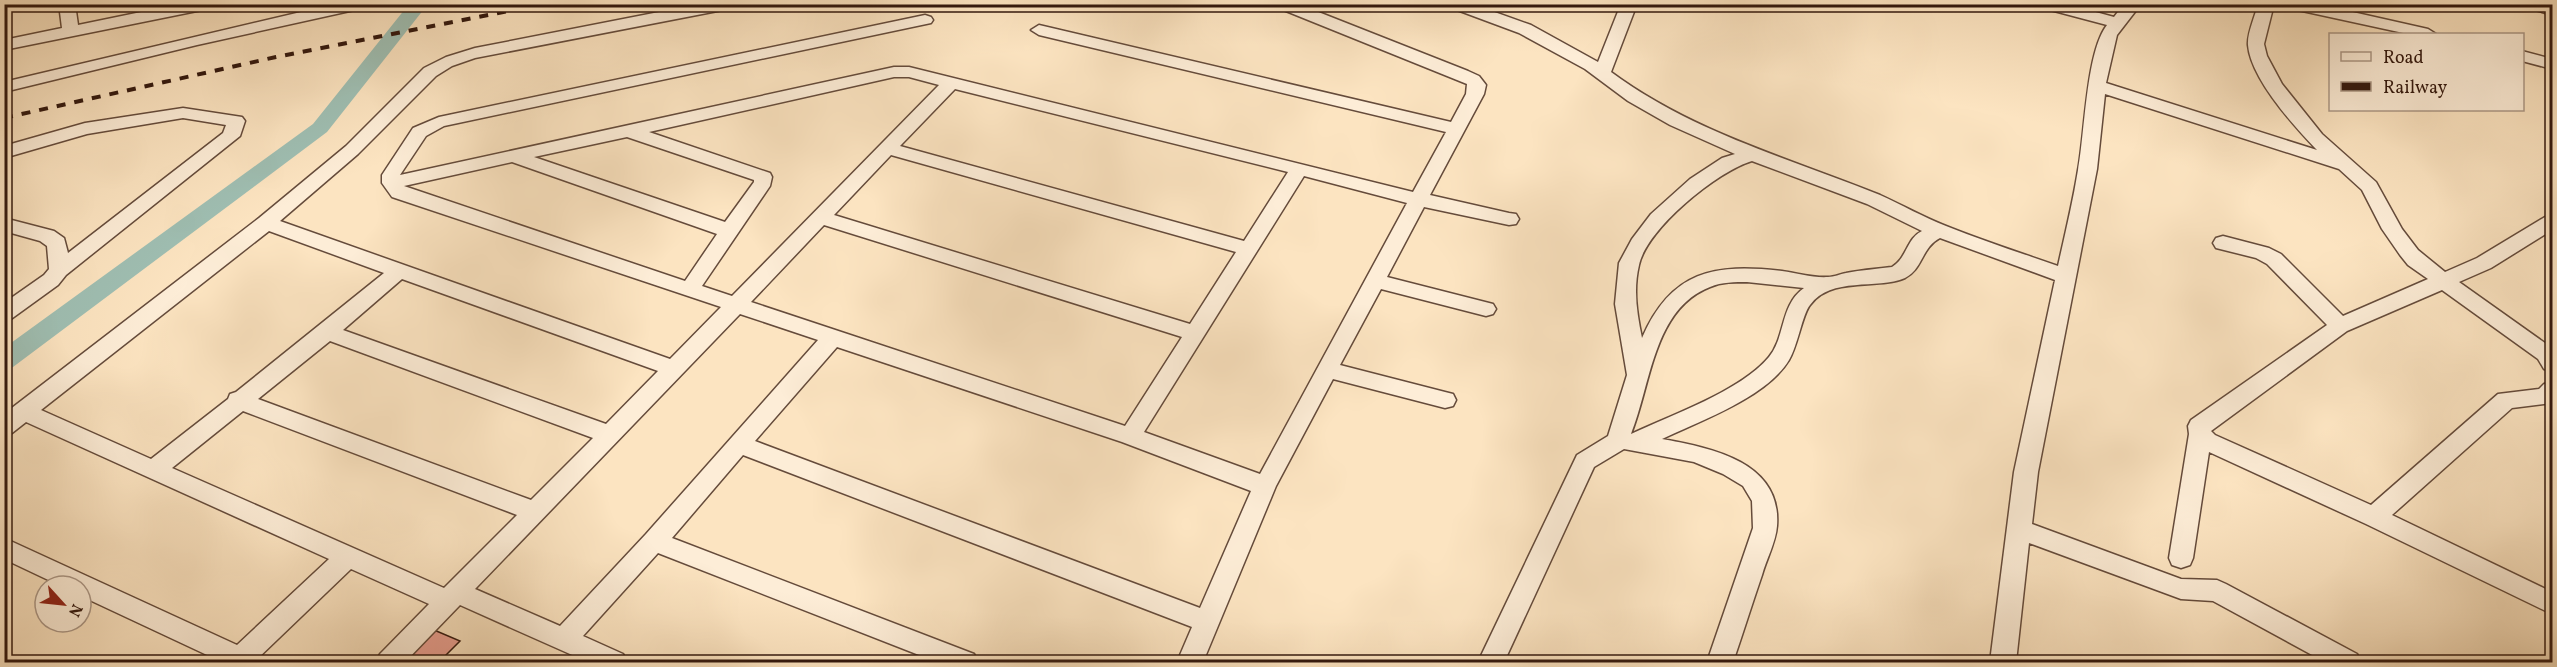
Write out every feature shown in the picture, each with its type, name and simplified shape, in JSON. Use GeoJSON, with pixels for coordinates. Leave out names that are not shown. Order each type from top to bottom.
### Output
{"type":"FeatureCollection","features":[{"type":"Feature","properties":{"kind":"street"},"geometry":{"type":"LineString","coordinates":[[67,4],[71,32]]}},
{"type":"Feature","properties":{"kind":"street"},"geometry":{"type":"LineString","coordinates":[[4,87],[197,40],[359,4]]}},
{"type":"Feature","properties":{"kind":"street"},"geometry":{"type":"LineString","coordinates":[[4,427],[266,223],[352,150],[430,72],[448,61],[728,4]]}},
{"type":"Feature","properties":{"kind":"street"},"geometry":{"type":"LineString","coordinates":[[1190,663],[1265,486],[1475,94],[1477,85],[1473,80],[1282,4]]}},
{"type":"Feature","properties":{"kind":"street"},"geometry":{"type":"LineString","coordinates":[[1455,4],[1508,22],[1562,48],[1602,73],[1634,98],[1676,121],[1753,155],[1874,200],[1939,231],[2066,276]]}},
{"type":"Feature","properties":{"kind":"street"},"geometry":{"type":"LineString","coordinates":[[1508,22],[1517,4]]}},
{"type":"Feature","properties":{"kind":"street"},"geometry":{"type":"LineString","coordinates":[[1602,73],[1629,4]]}},
{"type":"Feature","properties":{"kind":"street"},"geometry":{"type":"LineString","coordinates":[[2045,4],[2117,22]]}},
{"type":"Feature","properties":{"kind":"street"},"geometry":{"type":"LineString","coordinates":[[2003,663],[2026,472],[2088,169],[2097,86],[2109,34],[2133,4]]}},
{"type":"Feature","properties":{"kind":"street"},"geometry":{"type":"LineString","coordinates":[[2266,4],[2263,25],[2256,42],[2259,57],[2273,83],[2300,121],[2367,183],[2379,199],[2400,244],[2415,260],[2539,349],[2553,363]]}},
{"type":"Feature","properties":{"kind":"street"},"geometry":{"type":"LineString","coordinates":[[2293,4],[2424,33]]}},
{"type":"Feature","properties":{"kind":"street"},"geometry":{"type":"LineString","coordinates":[[2531,4],[2552,8]]}},
{"type":"Feature","properties":{"kind":"street"},"geometry":{"type":"LineString","coordinates":[[4,45],[198,5]]}},
{"type":"Feature","properties":{"kind":"street"},"geometry":{"type":"LineString","coordinates":[[926,20],[439,122],[419,132],[392,175],[391,183],[399,193],[1130,436],[1265,486]]}},
{"type":"Feature","properties":{"kind":"street"},"geometry":{"type":"LineString","coordinates":[[1039,30],[1456,129]]}},
{"type":"Feature","properties":{"kind":"street"},"geometry":{"type":"LineString","coordinates":[[2524,56],[2553,64]]}},
{"type":"Feature","properties":{"kind":"street"},"geometry":{"type":"LineString","coordinates":[[391,183],[894,72],[920,74],[1418,199],[1509,219]]}},
{"type":"Feature","properties":{"kind":"street"},"geometry":{"type":"LineString","coordinates":[[389,663],[952,82]]}},
{"type":"Feature","properties":{"kind":"street"},"geometry":{"type":"LineString","coordinates":[[2097,86],[2345,165]]}},
{"type":"Feature","properties":{"kind":"street"},"geometry":{"type":"LineString","coordinates":[[4,152],[85,129],[183,113],[236,121],[231,136],[59,270],[51,280],[4,314]]}},
{"type":"Feature","properties":{"kind":"street"},"geometry":{"type":"LineString","coordinates":[[628,131],[763,177],[763,182],[690,288]]}},
{"type":"Feature","properties":{"kind":"street"},"geometry":{"type":"LineString","coordinates":[[886,148],[1249,249]]}},
{"type":"Feature","properties":{"kind":"street"},"geometry":{"type":"LineString","coordinates":[[1638,375],[1625,304],[1629,263],[1639,244],[1659,219],[1697,183],[1729,162],[1753,155]]}},
{"type":"Feature","properties":{"kind":"street"},"geometry":{"type":"LineString","coordinates":[[514,157],[730,231]]}},
{"type":"Feature","properties":{"kind":"street"},"geometry":{"type":"LineString","coordinates":[[1130,436],[1299,169]]}},
{"type":"Feature","properties":{"kind":"street"},"geometry":{"type":"LineString","coordinates":[[819,217],[1195,333]]}},
{"type":"Feature","properties":{"kind":"street"},"geometry":{"type":"LineString","coordinates":[[2181,558],[2200,434],[2199,426],[2340,326],[2484,263],[2553,222]]}},
{"type":"Feature","properties":{"kind":"street"},"geometry":{"type":"LineString","coordinates":[[266,223],[674,369]]}},
{"type":"Feature","properties":{"kind":"street"},"geometry":{"type":"LineString","coordinates":[[4,224],[40,234],[57,243],[59,270]]}},
{"type":"Feature","properties":{"kind":"street"},"geometry":{"type":"LineString","coordinates":[[1625,442],[1625,422],[1638,375],[1657,329],[1672,302],[1686,289],[1699,281],[1711,278],[1755,276],[1828,284],[1897,273],[1906,267],[1922,239],[1939,231]]}},
{"type":"Feature","properties":{"kind":"street"},"geometry":{"type":"LineString","coordinates":[[2223,243],[2262,253],[2274,259],[2340,326]]}},
{"type":"Feature","properties":{"kind":"street"},"geometry":{"type":"LineString","coordinates":[[153,470],[238,400],[327,332],[399,271]]}},
{"type":"Feature","properties":{"kind":"street"},"geometry":{"type":"LineString","coordinates":[[1375,281],[1486,309]]}},
{"type":"Feature","properties":{"kind":"street"},"geometry":{"type":"LineString","coordinates":[[1491,663],[1585,461],[1733,394],[1770,371],[1781,357],[1800,302],[1828,284]]}},
{"type":"Feature","properties":{"kind":"street"},"geometry":{"type":"LineString","coordinates":[[327,332],[610,435]]}},
{"type":"Feature","properties":{"kind":"street"},"geometry":{"type":"LineString","coordinates":[[563,640],[654,541],[834,336]]}},
{"type":"Feature","properties":{"kind":"street"},"geometry":{"type":"LineString","coordinates":[[1327,370],[1445,400]]}},
{"type":"Feature","properties":{"kind":"street"},"geometry":{"type":"LineString","coordinates":[[2374,517],[2506,400],[2545,398],[2553,390]]}},
{"type":"Feature","properties":{"kind":"street"},"geometry":{"type":"LineString","coordinates":[[238,400],[536,513]]}},
{"type":"Feature","properties":{"kind":"street"},"geometry":{"type":"LineString","coordinates":[[24,412],[349,556],[563,640],[614,663]]}},
{"type":"Feature","properties":{"kind":"street"},"geometry":{"type":"LineString","coordinates":[[2200,434],[2207,441],[2374,517],[2553,604]]}},
{"type":"Feature","properties":{"kind":"street"},"geometry":{"type":"LineString","coordinates":[[1625,442],[1697,454],[1731,468],[1751,480],[1764,500],[1765,528],[1720,663]]}},
{"type":"Feature","properties":{"kind":"street"},"geometry":{"type":"LineString","coordinates":[[740,444],[1207,622]]}},
{"type":"Feature","properties":{"kind":"street"},"geometry":{"type":"LineString","coordinates":[[2019,529],[2181,589],[2217,591],[2349,663]]}},
{"type":"Feature","properties":{"kind":"street"},"geometry":{"type":"LineString","coordinates":[[654,541],[965,663]]}},
{"type":"Feature","properties":{"kind":"street"},"geometry":{"type":"LineString","coordinates":[[4,548],[239,661],[349,556]]}},
{"type":"Feature","properties":{"kind":"building"},"geometry":{"type":"Polygon","coordinates":[[[427,627],[460,641],[439,662],[393,662],[427,627]]]}},
{"type":"Feature","properties":{"kind":"waterway"},"geometry":{"type":"LineString","coordinates":[[4,361],[320,128],[419,4]]}},
{"type":"Feature","properties":{"kind":"railway"},"geometry":{"type":"LineString","coordinates":[[4,118],[276,57],[544,4]]}}]}
